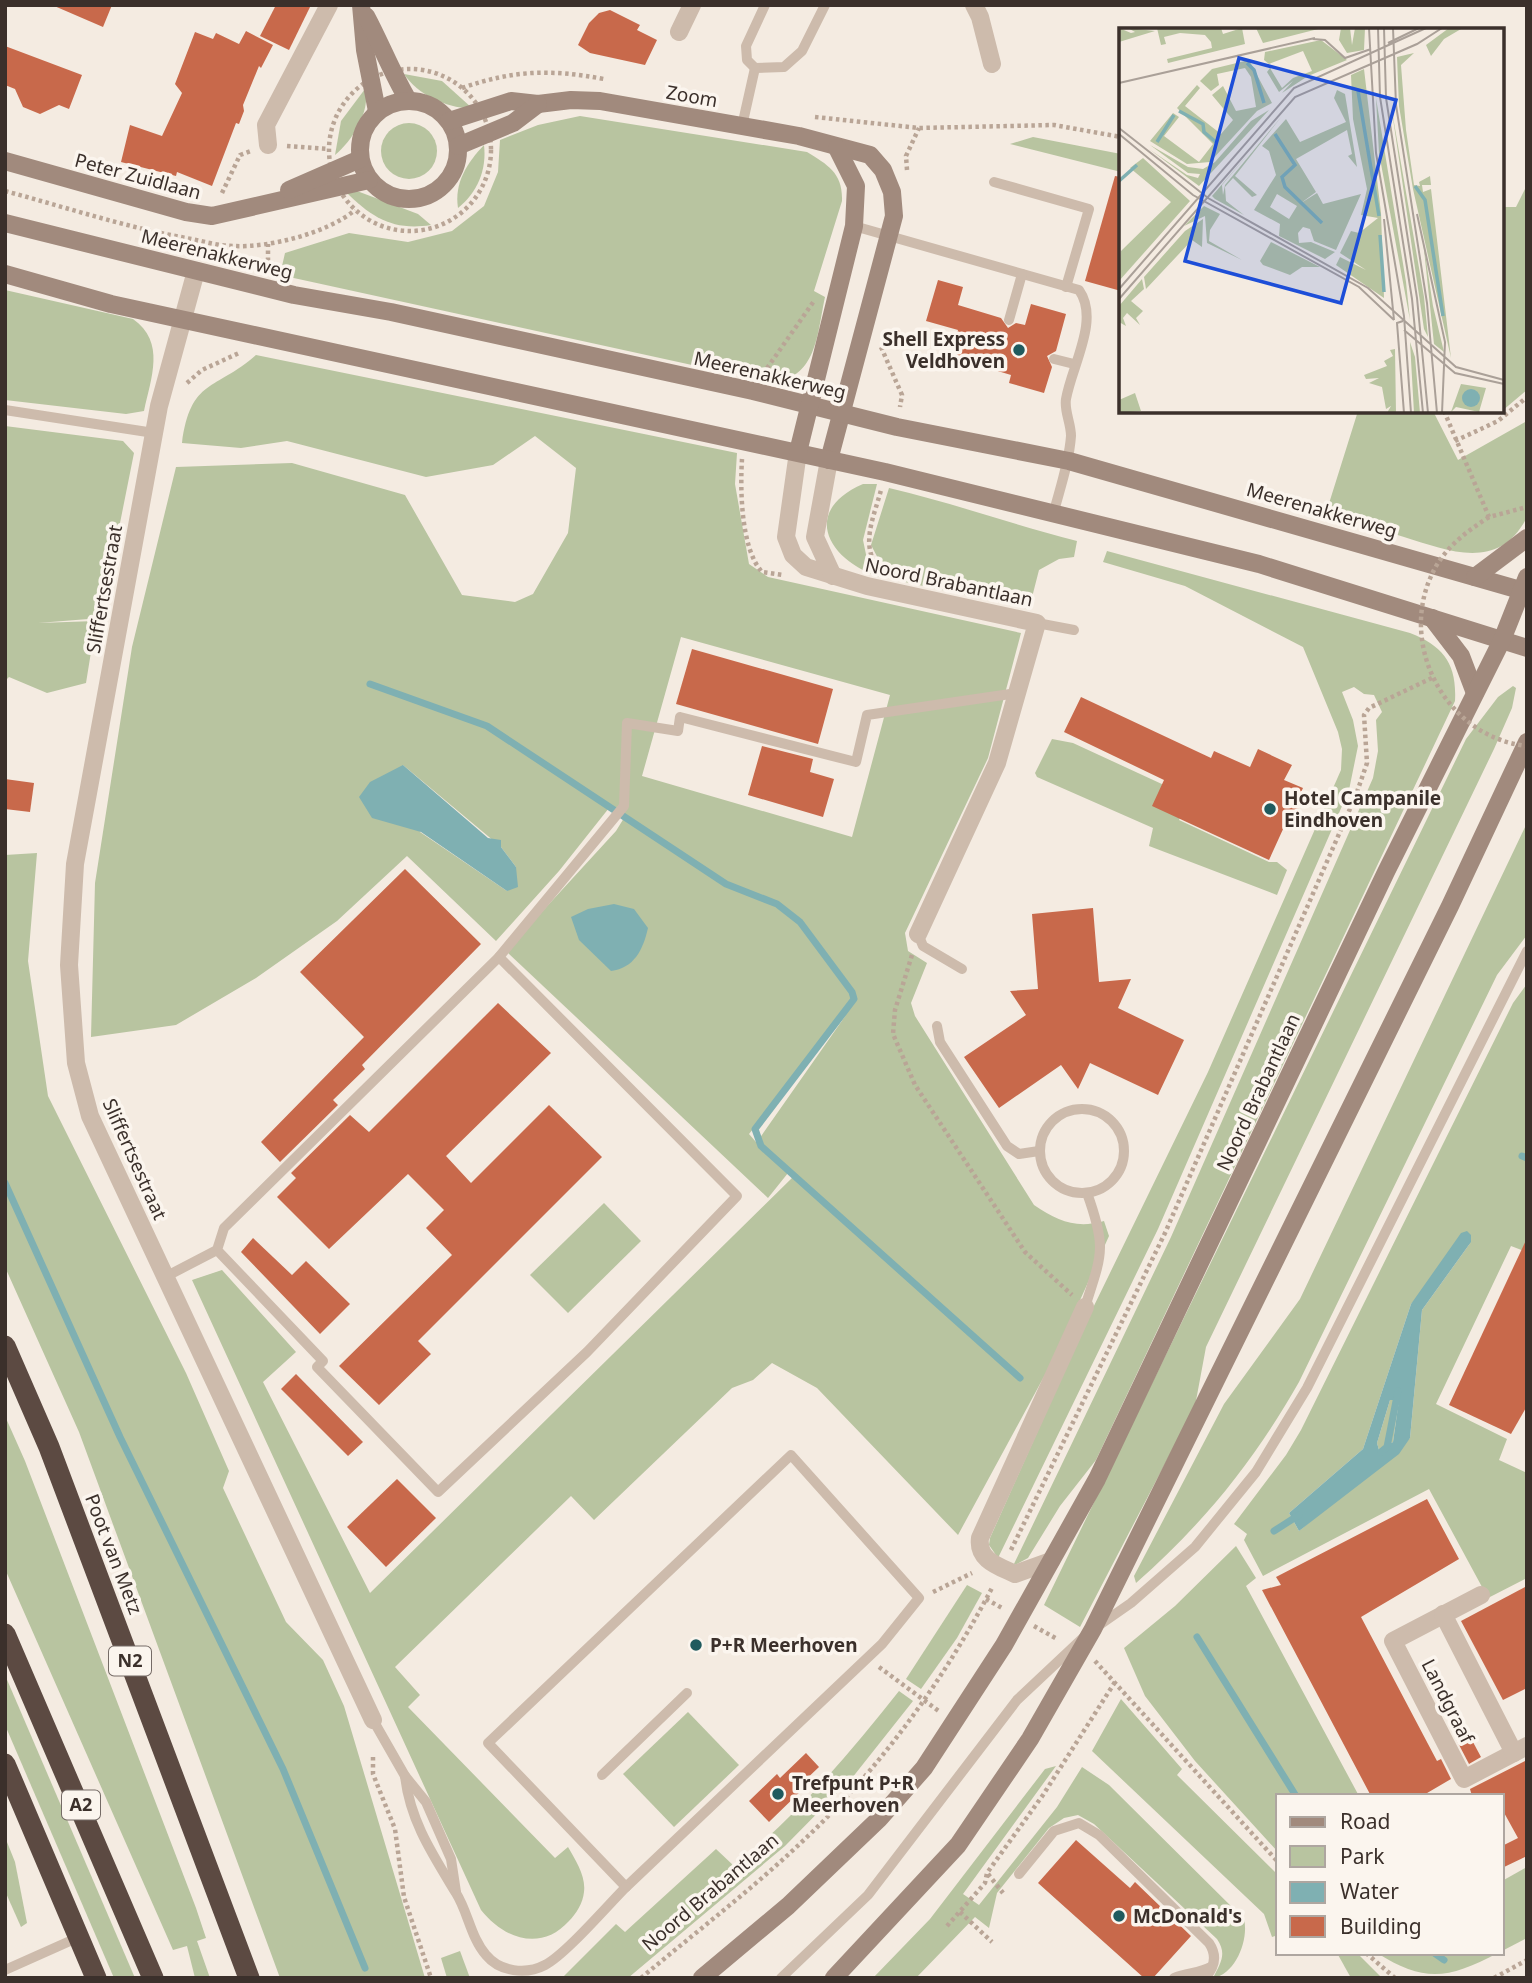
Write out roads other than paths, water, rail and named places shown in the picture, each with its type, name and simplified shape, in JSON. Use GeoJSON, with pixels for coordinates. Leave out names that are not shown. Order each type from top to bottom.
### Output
{"type":"FeatureCollection","features":[{"type":"Feature","properties":{"kind":"highway","name":"Poot van Metz"},"geometry":{"type":"LineString","coordinates":[[5,1346],[49,1447],[249,1978]]}},
{"type":"Feature","properties":{"kind":"highway","name":"A2"},"geometry":{"type":"LineString","coordinates":[[5,1634],[153,1978]]}},
{"type":"Feature","properties":{"kind":"highway"},"geometry":{"type":"LineString","coordinates":[[5,1764],[96,1978]]}},
{"type":"Feature","properties":{"kind":"main road"},"geometry":{"type":"LineString","coordinates":[[361,6],[408,100]]}},
{"type":"Feature","properties":{"kind":"main road"},"geometry":{"type":"LineString","coordinates":[[361,6],[365,50],[377,111]]}},
{"type":"Feature","properties":{"kind":"main road"},"geometry":{"type":"LineString","coordinates":[[408,100],[431,106],[449,121],[458,146],[457,162],[440,188],[426,196],[411,199],[395,197],[381,191],[369,180],[360,159],[363,133],[377,111],[392,103],[408,100]]}},
{"type":"Feature","properties":{"kind":"main road","name":"Zoom"},"geometry":{"type":"LineString","coordinates":[[449,121],[511,101],[538,104],[600,101],[799,136],[870,155],[883,170],[892,192],[894,216],[891,236],[829,460]]}},
{"type":"Feature","properties":{"kind":"main road"},"geometry":{"type":"LineString","coordinates":[[458,146],[513,122],[538,104]]}},
{"type":"Feature","properties":{"kind":"main road"},"geometry":{"type":"LineString","coordinates":[[798,452],[853,226],[856,186],[837,148]]}},
{"type":"Feature","properties":{"kind":"main road","name":"Peter Zuidlaan"},"geometry":{"type":"LineString","coordinates":[[261,204],[360,159]]}},
{"type":"Feature","properties":{"kind":"main road","name":"Peter Zuidlaan"},"geometry":{"type":"LineString","coordinates":[[5,161],[186,212],[212,216],[369,180]]}},
{"type":"Feature","properties":{"kind":"main road","name":"Meerenakkerweg"},"geometry":{"type":"LineString","coordinates":[[5,223],[294,295],[391,312],[1069,461],[1475,577],[1525,586]]}},
{"type":"Feature","properties":{"kind":"main road"},"geometry":{"type":"LineString","coordinates":[[5,274],[111,304],[798,452],[1259,564],[1527,648]]}},
{"type":"Feature","properties":{"kind":"main road"},"geometry":{"type":"LineString","coordinates":[[1475,577],[1527,538]]}},
{"type":"Feature","properties":{"kind":"main road","name":"Noord Brabantlaan"},"geometry":{"type":"LineString","coordinates":[[702,1978],[788,1906],[879,1819],[924,1768],[1019,1618],[1097,1479],[1386,872],[1502,640],[1525,586]]}},
{"type":"Feature","properties":{"kind":"main road"},"geometry":{"type":"LineString","coordinates":[[1432,618],[1461,656],[1475,693]]}},
{"type":"Feature","properties":{"kind":"main road"},"geometry":{"type":"LineString","coordinates":[[834,1978],[953,1852],[1030,1739],[1076,1650],[1093,1629],[1450,906],[1527,744]]}},
{"type":"Feature","properties":{"kind":"street"},"geometry":{"type":"LineString","coordinates":[[268,145],[266,125],[329,5]]}},
{"type":"Feature","properties":{"kind":"street"},"geometry":{"type":"LineString","coordinates":[[678,32],[692,5]]}},
{"type":"Feature","properties":{"kind":"street"},"geometry":{"type":"LineString","coordinates":[[974,5],[992,64]]}},
{"type":"Feature","properties":{"kind":"street","name":"Sliffertsestraat"},"geometry":{"type":"LineString","coordinates":[[196,271],[154,433],[75,864],[69,965],[76,1063],[90,1116],[373,1720]]}},
{"type":"Feature","properties":{"kind":"street","name":"Noord Brabantlaan"},"geometry":{"type":"LineString","coordinates":[[798,452],[786,537],[793,555],[806,567],[833,576],[1037,622],[998,762],[918,934]]}},
{"type":"Feature","properties":{"kind":"street"},"geometry":{"type":"LineString","coordinates":[[829,460],[815,537],[833,576]]}},
{"type":"Feature","properties":{"kind":"street"},"geometry":{"type":"LineString","coordinates":[[1051,1561],[1015,1574],[983,1555],[979,1547],[980,1538],[1085,1307]]}},
{"type":"Feature","properties":{"kind":"street","name":"Landgraaf"},"geometry":{"type":"LineString","coordinates":[[1443,1614],[1521,1749],[1464,1779],[1393,1641],[1443,1614],[1481,1595]]}},
{"type":"Feature","properties":{"kind":"lane"},"geometry":{"type":"LineString","coordinates":[[765,5],[746,46],[747,60],[755,68],[784,67],[802,51],[825,5]]}},
{"type":"Feature","properties":{"kind":"lane"},"geometry":{"type":"LineString","coordinates":[[741,126],[755,68]]}},
{"type":"Feature","properties":{"kind":"lane"},"geometry":{"type":"LineString","coordinates":[[994,182],[1089,209],[1066,287]]}},
{"type":"Feature","properties":{"kind":"lane"},"geometry":{"type":"LineString","coordinates":[[853,226],[1079,290],[1087,302],[1087,321],[1066,402],[1071,431],[1069,461],[1053,515]]}},
{"type":"Feature","properties":{"kind":"lane"},"geometry":{"type":"LineString","coordinates":[[1009,320],[1022,274]]}},
{"type":"Feature","properties":{"kind":"lane"},"geometry":{"type":"LineString","coordinates":[[1054,359],[1074,364]]}},
{"type":"Feature","properties":{"kind":"lane"},"geometry":{"type":"LineString","coordinates":[[5,410],[154,433]]}},
{"type":"Feature","properties":{"kind":"lane"},"geometry":{"type":"LineString","coordinates":[[1037,622],[1074,630]]}},
{"type":"Feature","properties":{"kind":"lane"},"geometry":{"type":"LineString","coordinates":[[165,1277],[217,1251],[224,1228],[499,957],[624,806],[627,723],[678,731],[680,717],[856,762],[867,715],[1017,693]]}},
{"type":"Feature","properties":{"kind":"lane"},"geometry":{"type":"LineString","coordinates":[[918,934],[923,946],[962,969]]}},
{"type":"Feature","properties":{"kind":"lane"},"geometry":{"type":"LineString","coordinates":[[1093,1629],[1131,1603],[1195,1547],[1256,1472],[1307,1388],[1527,951]]}},
{"type":"Feature","properties":{"kind":"lane"},"geometry":{"type":"LineString","coordinates":[[217,1251],[323,1361],[317,1367],[438,1492],[587,1352],[737,1196],[499,957]]}},
{"type":"Feature","properties":{"kind":"lane"},"geometry":{"type":"LineString","coordinates":[[937,1026],[940,1042],[1007,1146],[1019,1154],[1039,1151]]}},
{"type":"Feature","properties":{"kind":"lane"},"geometry":{"type":"LineString","coordinates":[[1085,1109],[1110,1119],[1124,1143],[1120,1170],[1101,1189],[1087,1194],[1059,1188],[1041,1165],[1039,1151],[1048,1125],[1059,1116],[1085,1109]]}},
{"type":"Feature","properties":{"kind":"lane"},"geometry":{"type":"LineString","coordinates":[[1085,1307],[1102,1255],[1099,1226],[1087,1194]]}},
{"type":"Feature","properties":{"kind":"lane"},"geometry":{"type":"LineString","coordinates":[[405,1776],[408,1804],[434,1862],[457,1894],[485,1954],[496,1964],[513,1972],[545,1965],[867,1658],[919,1598],[791,1455],[488,1743],[626,1887]]}},
{"type":"Feature","properties":{"kind":"lane"},"geometry":{"type":"LineString","coordinates":[[781,1978],[868,1895],[1017,1700],[1076,1650]]}},
{"type":"Feature","properties":{"kind":"lane"},"geometry":{"type":"LineString","coordinates":[[603,1775],[687,1693]]}},
{"type":"Feature","properties":{"kind":"lane"},"geometry":{"type":"LineString","coordinates":[[373,1720],[405,1776],[425,1801],[446,1848],[457,1894]]}},
{"type":"Feature","properties":{"kind":"lane"},"geometry":{"type":"LineString","coordinates":[[1019,1874],[1054,1831],[1079,1823],[1099,1836],[1209,1943],[1214,1950],[1212,1966],[1205,1978]]}},
{"type":"Feature","properties":{"kind":"lane"},"geometry":{"type":"LineString","coordinates":[[5,1970],[80,1937]]}},
{"type":"Feature","properties":{"kind":"lane"},"geometry":{"type":"LineString","coordinates":[[1174,1978],[1184,1973],[1196,1974],[1212,1966]]}},
{"type":"Feature","properties":{"kind":"water"},"geometry":{"type":"Polygon","coordinates":[[[403,765],[488,838],[501,840],[501,847],[516,867],[518,887],[507,891],[421,832],[372,818],[359,797],[370,782],[403,765]]]}},
{"type":"Feature","properties":{"kind":"water"},"geometry":{"type":"Polygon","coordinates":[[[614,904],[634,909],[648,928],[636,957],[626,966],[611,971],[579,940],[571,917],[588,909],[614,904]]]}},
{"type":"Feature","properties":{"kind":"water"},"geometry":{"type":"Polygon","coordinates":[[[1467,1231],[1471,1235],[1471,1242],[1422,1310],[1410,1438],[1399,1454],[1299,1531],[1289,1513],[1363,1449],[1411,1304],[1461,1233],[1467,1231]],[[1390,1400],[1377,1443],[1379,1450],[1393,1442],[1399,1400],[1390,1400]]]}},
{"type":"Feature","properties":{"kind":"waterway"},"geometry":{"type":"LineString","coordinates":[[370,684],[487,726],[726,884],[777,904],[800,922],[852,992],[854,999],[755,1129],[761,1146],[1020,1378]]}},
{"type":"Feature","properties":{"kind":"waterway"},"geometry":{"type":"LineString","coordinates":[[1522,1156],[1527,1158]]}},
{"type":"Feature","properties":{"kind":"waterway"},"geometry":{"type":"LineString","coordinates":[[5,1183],[120,1437],[283,1769],[365,1968]]}},
{"type":"Feature","properties":{"kind":"waterway"},"geometry":{"type":"LineString","coordinates":[[1381,1452],[1387,1447],[1398,1391]]}},
{"type":"Feature","properties":{"kind":"waterway"},"geometry":{"type":"LineString","coordinates":[[1274,1531],[1299,1515]]}},
{"type":"Feature","properties":{"kind":"waterway"},"geometry":{"type":"LineString","coordinates":[[1197,1637],[1295,1794]]}},
{"type":"Feature","properties":{"kind":"waterway"},"geometry":{"type":"LineString","coordinates":[[1437,1955],[1444,1960]]}},
{"type":"Feature","properties":{"kind":"place","name":"Shell Express Veldhoven"},"geometry":{"type":"Point","coordinates":[1019,350]}},
{"type":"Feature","properties":{"kind":"place","name":"Hotel Campanile Eindhoven"},"geometry":{"type":"Point","coordinates":[1270,809]}},
{"type":"Feature","properties":{"kind":"place","name":"P+R Meerhoven"},"geometry":{"type":"Point","coordinates":[696,1645]}},
{"type":"Feature","properties":{"kind":"place","name":"Trefpunt P+R Meerhoven"},"geometry":{"type":"Point","coordinates":[778,1794]}},
{"type":"Feature","properties":{"kind":"place","name":"McDonald's"},"geometry":{"type":"Point","coordinates":[1119,1916]}}]}
